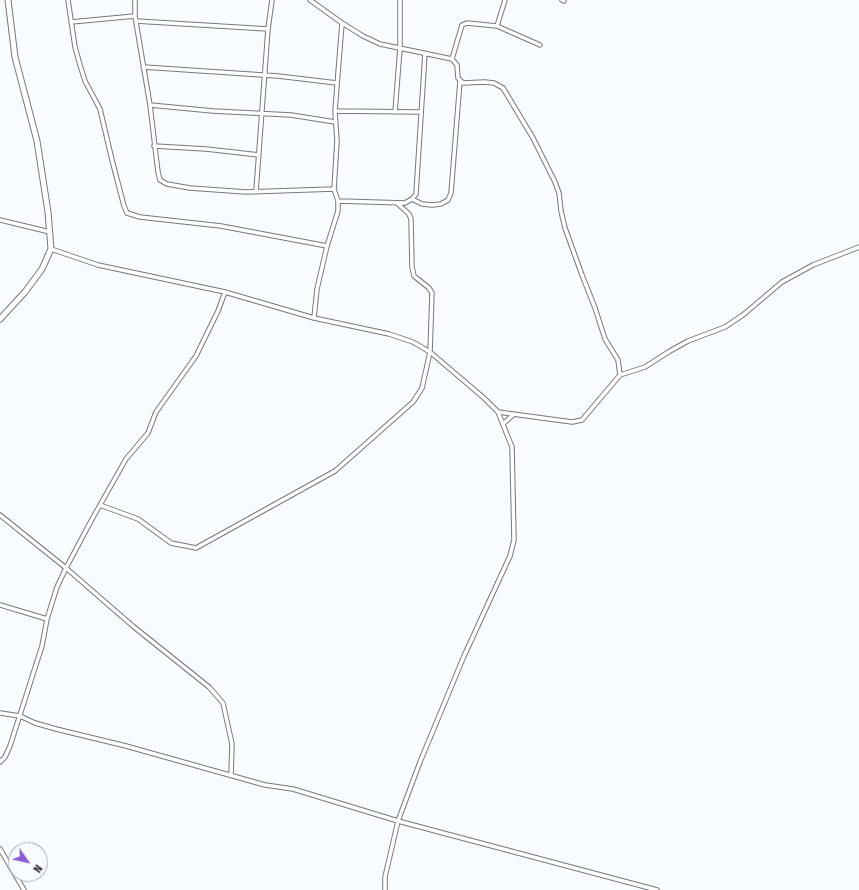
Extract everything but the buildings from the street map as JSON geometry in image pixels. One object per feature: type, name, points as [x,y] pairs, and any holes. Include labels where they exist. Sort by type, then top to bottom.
[{"type":"street","points":[[0,319],[25,292],[42,269],[51,249],[37,141],[15,57],[8,0]]},
{"type":"street","points":[[68,0],[75,47],[80,65],[85,81],[100,109],[124,206],[128,213],[140,217],[221,226],[327,246]]},
{"type":"street","points":[[134,0],[135,16],[150,105],[154,146],[160,180],[167,184],[204,189],[246,192],[334,189]]},
{"type":"street","points":[[256,191],[266,76],[268,29],[272,0]]},
{"type":"street","points":[[310,0],[342,23],[363,36],[380,44],[452,58],[457,65],[458,78],[460,81],[451,193],[448,200],[441,204],[422,204],[412,200]]},
{"type":"street","points":[[395,112],[400,48],[400,0]]},
{"type":"street","points":[[497,26],[505,0]]},
{"type":"street","points":[[71,22],[135,16]]},
{"type":"street","points":[[136,21],[268,29]]},
{"type":"street","points":[[314,318],[317,289],[327,246],[338,211],[338,201],[334,189],[337,141],[335,111],[342,23]]},
{"type":"street","points":[[452,58],[462,25],[467,23],[497,26],[540,45]]},
{"type":"street","points":[[338,201],[405,203],[412,200],[416,194],[425,53]]},
{"type":"street","points":[[143,67],[337,83]]},
{"type":"street","points":[[460,81],[463,83],[484,82],[503,88],[533,138],[555,182],[559,193],[565,228],[606,338],[618,360],[620,375]]},
{"type":"street","points":[[150,105],[213,111],[291,115],[335,122]]},
{"type":"street","points":[[335,111],[421,112]]},
{"type":"street","points":[[154,146],[206,149],[259,155]]},
{"type":"street","points":[[100,505],[138,519],[171,543],[196,548],[335,471],[413,402],[422,388],[430,352],[432,293],[429,288],[414,276],[412,267],[411,218],[397,203]]},
{"type":"street","points":[[0,220],[50,232]]},
{"type":"street","points":[[498,412],[567,422],[578,422],[582,420],[620,375],[645,367],[688,341],[725,326],[743,315],[782,282],[813,265],[859,248]]},
{"type":"street","points":[[51,249],[98,266],[225,292],[314,318],[389,334],[413,342],[430,352],[484,398],[498,412],[512,447],[514,465],[514,540],[510,556],[461,663],[420,762],[398,821],[385,877],[385,890]]},
{"type":"street","points":[[0,762],[5,757],[10,746],[42,646],[47,619],[57,587],[66,568],[126,459],[148,433],[156,412],[196,356],[218,312],[225,292]]},
{"type":"street","points":[[503,424],[514,414]]},
{"type":"street","points":[[0,515],[66,568],[134,627],[209,687],[223,703],[232,744],[231,775]]},
{"type":"street","points":[[0,605],[47,619]]},
{"type":"street","points":[[0,713],[20,716],[35,723],[56,729],[126,746],[265,785],[293,789],[398,821],[657,890]]},
{"type":"street","points":[[0,850],[24,890]]}]
